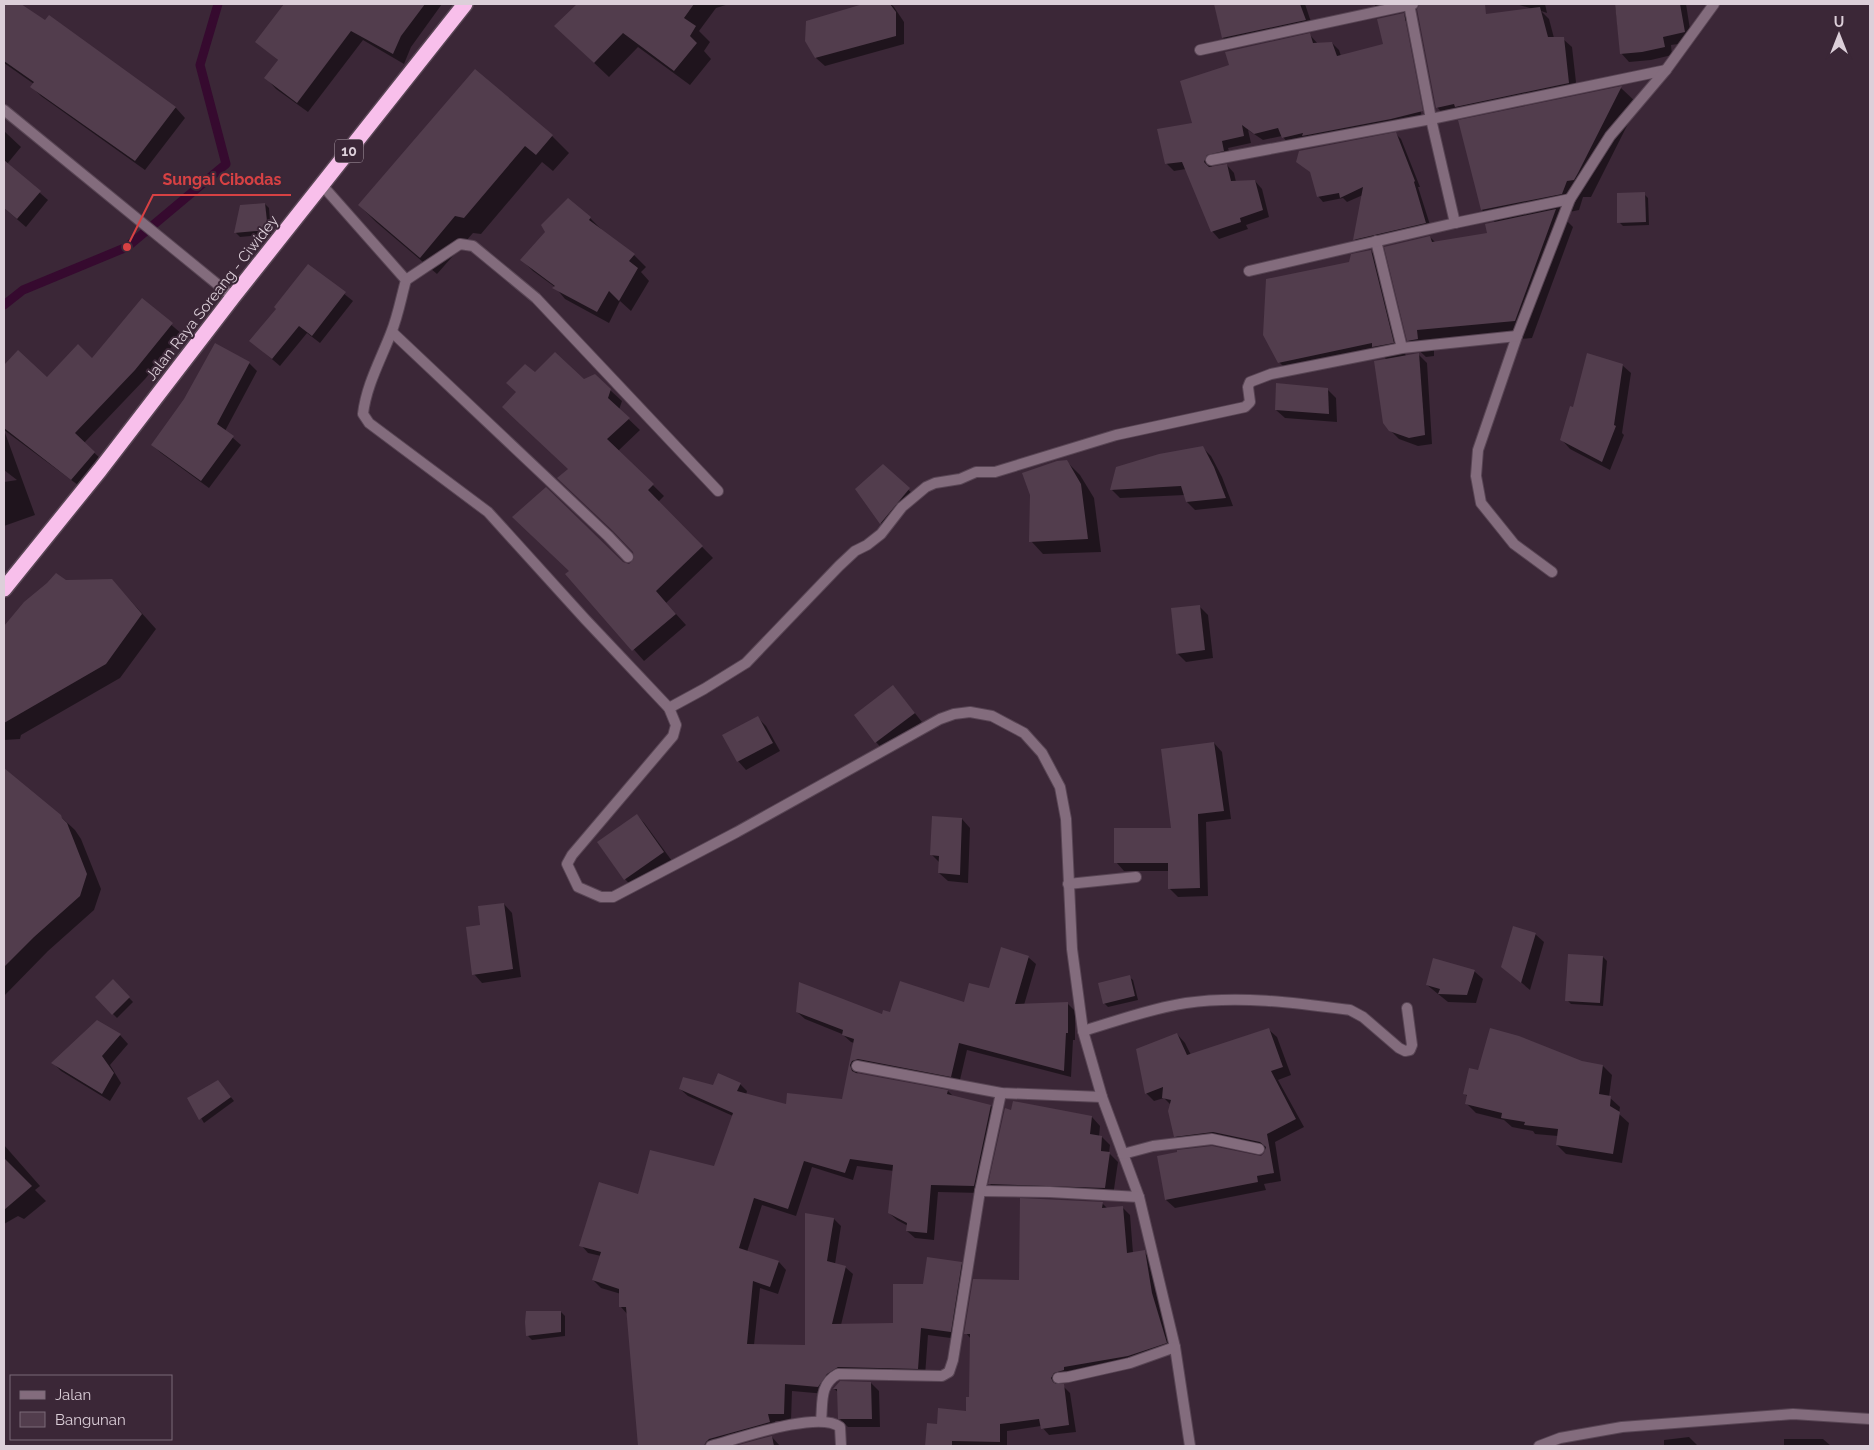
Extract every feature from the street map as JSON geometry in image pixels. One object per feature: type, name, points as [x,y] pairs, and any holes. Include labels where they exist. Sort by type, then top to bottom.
[{"type":"highway","name":"Jalan Raya Soreang - Ciwidey","points":[[4,589],[106,463],[233,297],[465,4]]},
{"type":"street","points":[[1200,50],[1410,4],[1431,119],[1455,223]]},
{"type":"street","points":[[1552,572],[1514,544],[1481,503],[1476,476],[1478,450],[1517,336],[1570,199],[1610,136],[1666,70],[1714,4]]},
{"type":"street","points":[[1211,160],[1431,119],[1666,70]]},
{"type":"street","points":[[4,110],[233,297]]},
{"type":"street","points":[[322,184],[406,280]]},
{"type":"street","points":[[1249,271],[1455,223],[1570,199]]},
{"type":"street","points":[[1376,241],[1402,348]]},
{"type":"street","points":[[718,491],[536,298],[473,246],[460,244],[406,280],[392,332],[377,365],[364,405],[363,414],[369,423],[488,512],[584,619],[669,708],[676,725],[673,736],[621,796],[567,864],[578,887],[601,897],[613,897],[738,832],[940,719],[954,714],[970,712],[992,716],[1024,733],[1042,753],[1060,787],[1066,819],[1072,949],[1083,1031],[1102,1097],[1139,1197],[1175,1346],[1190,1446]]},
{"type":"street","points":[[392,332],[628,557]]},
{"type":"street","points":[[669,708],[704,690],[746,663],[839,566],[855,551],[867,545],[881,534],[902,507],[926,487],[934,483],[960,479],[976,472],[995,472],[1116,435],[1245,408],[1250,402],[1248,388],[1250,382],[1260,378],[1402,348],[1517,336]]},
{"type":"street","points":[[1068,884],[1136,878]]},
{"type":"street","points":[[1083,1031],[1186,1003],[1237,999],[1350,1010],[1363,1017],[1405,1051],[1410,1050],[1412,1045],[1407,1008]]},
{"type":"street","points":[[857,1066],[1002,1093],[1102,1097]]},
{"type":"street","points":[[821,1421],[824,1389],[829,1379],[838,1374],[942,1376],[949,1372],[953,1360],[980,1191],[1002,1093]]},
{"type":"street","points":[[1123,1154],[1153,1146],[1212,1139],[1259,1149]]},
{"type":"street","points":[[980,1191],[1050,1192],[1139,1197]]},
{"type":"street","points":[[1058,1378],[1130,1363],[1175,1346]]},
{"type":"street","points":[[1539,1446],[1622,1427],[1793,1414],[1870,1419]]},
{"type":"street","points":[[711,1446],[783,1426],[821,1421],[834,1423],[840,1427],[841,1446]]},
{"type":"building","points":[[4,4],[21,4],[45,20],[49,15],[176,107],[135,161],[30,87],[34,82],[4,61]]},
{"type":"building","points":[[284,4],[425,4],[401,36],[393,54],[351,31],[297,103],[264,78],[278,60],[255,42]]},
{"type":"building","points":[[577,4],[694,4],[684,18],[696,26],[690,36],[697,43],[674,71],[623,33],[594,63],[554,26]]},
{"type":"building","points":[[863,4],[890,4],[896,12],[896,36],[815,58],[805,41],[806,21]]},
{"type":"building","points":[[1214,4],[1300,4],[1306,20],[1222,38]]},
{"type":"building","points":[[1420,4],[1485,4],[1486,14],[1540,7],[1548,37],[1564,37],[1569,83],[1455,107],[1454,104],[1436,108],[1417,9]]},
{"type":"building","points":[[1615,4],[1680,4],[1685,32],[1663,37],[1665,47],[1620,54]]},
{"type":"building","points":[[1404,13],[1423,111],[1391,119],[1282,138],[1278,128],[1254,134],[1242,125],[1244,136],[1222,141],[1224,151],[1207,155],[1204,162],[1209,167],[1227,164],[1231,181],[1255,180],[1263,210],[1240,218],[1241,222],[1211,232],[1182,162],[1165,164],[1157,129],[1192,123],[1180,81],[1229,65],[1225,52],[1310,33],[1313,43],[1332,42],[1337,56],[1383,44],[1377,19]]},
{"type":"building","points":[[475,69],[553,135],[536,155],[525,146],[464,218],[455,216],[420,258],[358,205]]},
{"type":"building","points":[[1622,86],[1578,173],[1574,180],[1567,181],[1562,194],[1481,210],[1458,120]]},
{"type":"building","points":[[1396,132],[1415,181],[1426,223],[1353,240],[1363,187],[1340,198],[1339,193],[1317,197],[1310,172],[1296,162],[1299,151]]},
{"type":"building","points":[[4,160],[41,191],[17,219],[4,208]]},
{"type":"building","points":[[1645,192],[1646,222],[1617,223],[1617,193]]},
{"type":"building","points":[[568,198],[591,217],[589,220],[635,254],[629,261],[638,268],[619,301],[609,291],[597,312],[552,288],[555,286],[520,260],[545,232],[541,225]]},
{"type":"building","points":[[265,203],[268,230],[234,233],[240,205]]},
{"type":"building","points":[[1556,209],[1515,321],[1417,330],[1418,339],[1407,341],[1384,247],[1430,236],[1432,242],[1487,233],[1485,224]]},
{"type":"building","points":[[1371,250],[1394,343],[1372,347],[1372,343],[1278,363],[1263,335],[1266,279],[1349,262],[1351,254]]},
{"type":"building","points":[[308,264],[346,292],[312,336],[299,326],[272,359],[249,341],[276,309],[274,307]]},
{"type":"building","points":[[142,298],[173,323],[135,370],[75,433],[95,452],[71,480],[4,428],[4,365],[18,350],[47,377],[78,344],[92,358]]},
{"type":"building","points":[[215,343],[250,362],[217,424],[234,436],[201,481],[151,445],[184,399]]},
{"type":"building","points":[[555,352],[584,379],[595,374],[611,389],[608,398],[630,418],[607,439],[654,484],[648,490],[703,546],[656,591],[676,614],[632,651],[565,574],[569,571],[512,517],[546,487],[623,562],[629,564],[634,559],[633,552],[557,478],[568,469],[502,407],[516,392],[506,383],[525,364],[535,372]]},
{"type":"building","points":[[1419,353],[1425,435],[1409,438],[1389,431],[1383,423],[1374,361]]},
{"type":"building","points":[[1587,353],[1623,364],[1614,425],[1616,426],[1602,462],[1560,440],[1570,406],[1573,407]]},
{"type":"building","points":[[1276,383],[1328,388],[1329,414],[1275,410]]},
{"type":"building","points":[[1203,446],[1214,467],[1226,498],[1186,502],[1181,486],[1110,490],[1116,467],[1159,454]]},
{"type":"building","points":[[1067,460],[1081,484],[1088,539],[1029,542],[1030,495],[1022,473],[1057,461]]},
{"type":"building","points":[[883,464],[910,488],[880,524],[855,489]]},
{"type":"building","points":[[56,573],[66,580],[112,579],[142,614],[106,664],[4,723],[4,626],[24,602]]},
{"type":"building","points":[[1200,605],[1205,650],[1176,654],[1171,608]]},
{"type":"building","points":[[893,685],[915,713],[875,743],[854,715]]},
{"type":"building","points":[[758,716],[773,743],[737,762],[722,735]]},
{"type":"building","points":[[1214,742],[1224,811],[1198,814],[1200,888],[1168,889],[1168,863],[1114,863],[1114,828],[1171,828],[1161,749]]},
{"type":"building","points":[[4,768],[61,815],[67,823],[87,874],[80,896],[4,967]]},
{"type":"building","points":[[637,814],[664,852],[624,880],[597,842]]},
{"type":"building","points":[[932,816],[962,818],[960,875],[938,873],[939,856],[930,855]]},
{"type":"building","points":[[504,903],[513,969],[472,975],[466,927],[480,925],[478,906]]},
{"type":"building","points":[[1513,926],[1536,933],[1521,983],[1501,967]]},
{"type":"building","points":[[1001,947],[1029,956],[1015,1004],[1068,1002],[1068,1033],[1066,1033],[1064,1071],[959,1043],[951,1077],[858,1059],[852,1061],[850,1065],[852,1071],[856,1073],[948,1090],[947,1094],[991,1105],[974,1186],[931,1185],[927,1233],[906,1231],[907,1223],[888,1213],[893,1165],[850,1159],[845,1173],[804,1161],[788,1209],[754,1198],[739,1248],[779,1261],[770,1287],[753,1281],[747,1344],[805,1345],[805,1213],[834,1218],[827,1261],[846,1266],[832,1324],[893,1323],[893,1284],[923,1284],[927,1257],[962,1262],[951,1332],[921,1328],[918,1369],[838,1367],[827,1374],[818,1387],[785,1384],[784,1414],[768,1414],[770,1422],[709,1439],[704,1446],[638,1446],[626,1307],[619,1307],[619,1289],[592,1280],[601,1252],[579,1246],[599,1182],[638,1194],[650,1150],[714,1166],[733,1113],[679,1089],[683,1077],[713,1085],[718,1073],[741,1083],[737,1091],[786,1104],[787,1093],[842,1099],[854,1039],[842,1035],[843,1030],[796,1012],[799,982],[882,1014],[883,1010],[890,1012],[900,981],[964,1002],[969,983],[989,988]]},
{"type":"building","points":[[1568,954],[1603,956],[1600,1003],[1565,1001]]},
{"type":"building","points":[[1433,958],[1475,970],[1467,995],[1438,994],[1440,989],[1426,985]]},
{"type":"building","points":[[1130,975],[1135,996],[1103,1004],[1098,983]]},
{"type":"building","points":[[113,979],[130,997],[112,1015],[95,997]]},
{"type":"building","points":[[97,1020],[121,1034],[102,1056],[114,1073],[102,1094],[51,1063]]},
{"type":"building","points":[[1269,1028],[1283,1067],[1271,1071],[1296,1119],[1267,1134],[1274,1173],[1257,1176],[1258,1182],[1165,1200],[1157,1156],[1177,1152],[1177,1150],[1212,1146],[1261,1156],[1266,1147],[1260,1142],[1213,1132],[1174,1137],[1168,1111],[1171,1100],[1162,1098],[1163,1087],[1145,1094],[1136,1049],[1177,1033],[1187,1055]]},
{"type":"building","points":[[1490,1028],[1519,1036],[1582,1061],[1603,1065],[1599,1094],[1611,1096],[1610,1106],[1620,1112],[1613,1154],[1556,1145],[1558,1129],[1524,1125],[1525,1122],[1501,1118],[1502,1113],[1465,1104],[1467,1095],[1463,1094],[1469,1068],[1478,1070]]},
{"type":"building","points":[[218,1080],[231,1097],[199,1120],[187,1098]]},
{"type":"building","points":[[1013,1101],[1092,1116],[1090,1134],[1102,1136],[1101,1151],[1110,1152],[1105,1188],[988,1184],[1005,1108],[1011,1110]]},
{"type":"building","points":[[4,1158],[32,1186],[4,1210]]},
{"type":"building","points":[[1020,1198],[1103,1202],[1102,1208],[1123,1206],[1127,1253],[1145,1250],[1152,1293],[1167,1343],[1128,1356],[1064,1367],[1064,1370],[1054,1373],[1051,1378],[1053,1382],[1064,1384],[1069,1425],[1041,1429],[1039,1419],[1000,1424],[1000,1442],[952,1441],[952,1446],[925,1446],[927,1423],[937,1424],[938,1408],[966,1411],[966,1397],[969,1397],[970,1334],[964,1334],[973,1279],[1019,1280]]},
{"type":"building","points":[[526,1311],[561,1311],[561,1332],[526,1336]]},
{"type":"building","points":[[840,1381],[871,1382],[872,1419],[838,1419],[837,1389],[833,1389]]},
{"type":"building","points":[[772,1436],[774,1446],[735,1446],[760,1439]]},
{"type":"waterway","points":[[4,305],[23,290],[127,247],[226,164],[200,65],[218,4]]},
{"type":"place","name":"Sungai Cibodas","points":[[127,247]]}]
